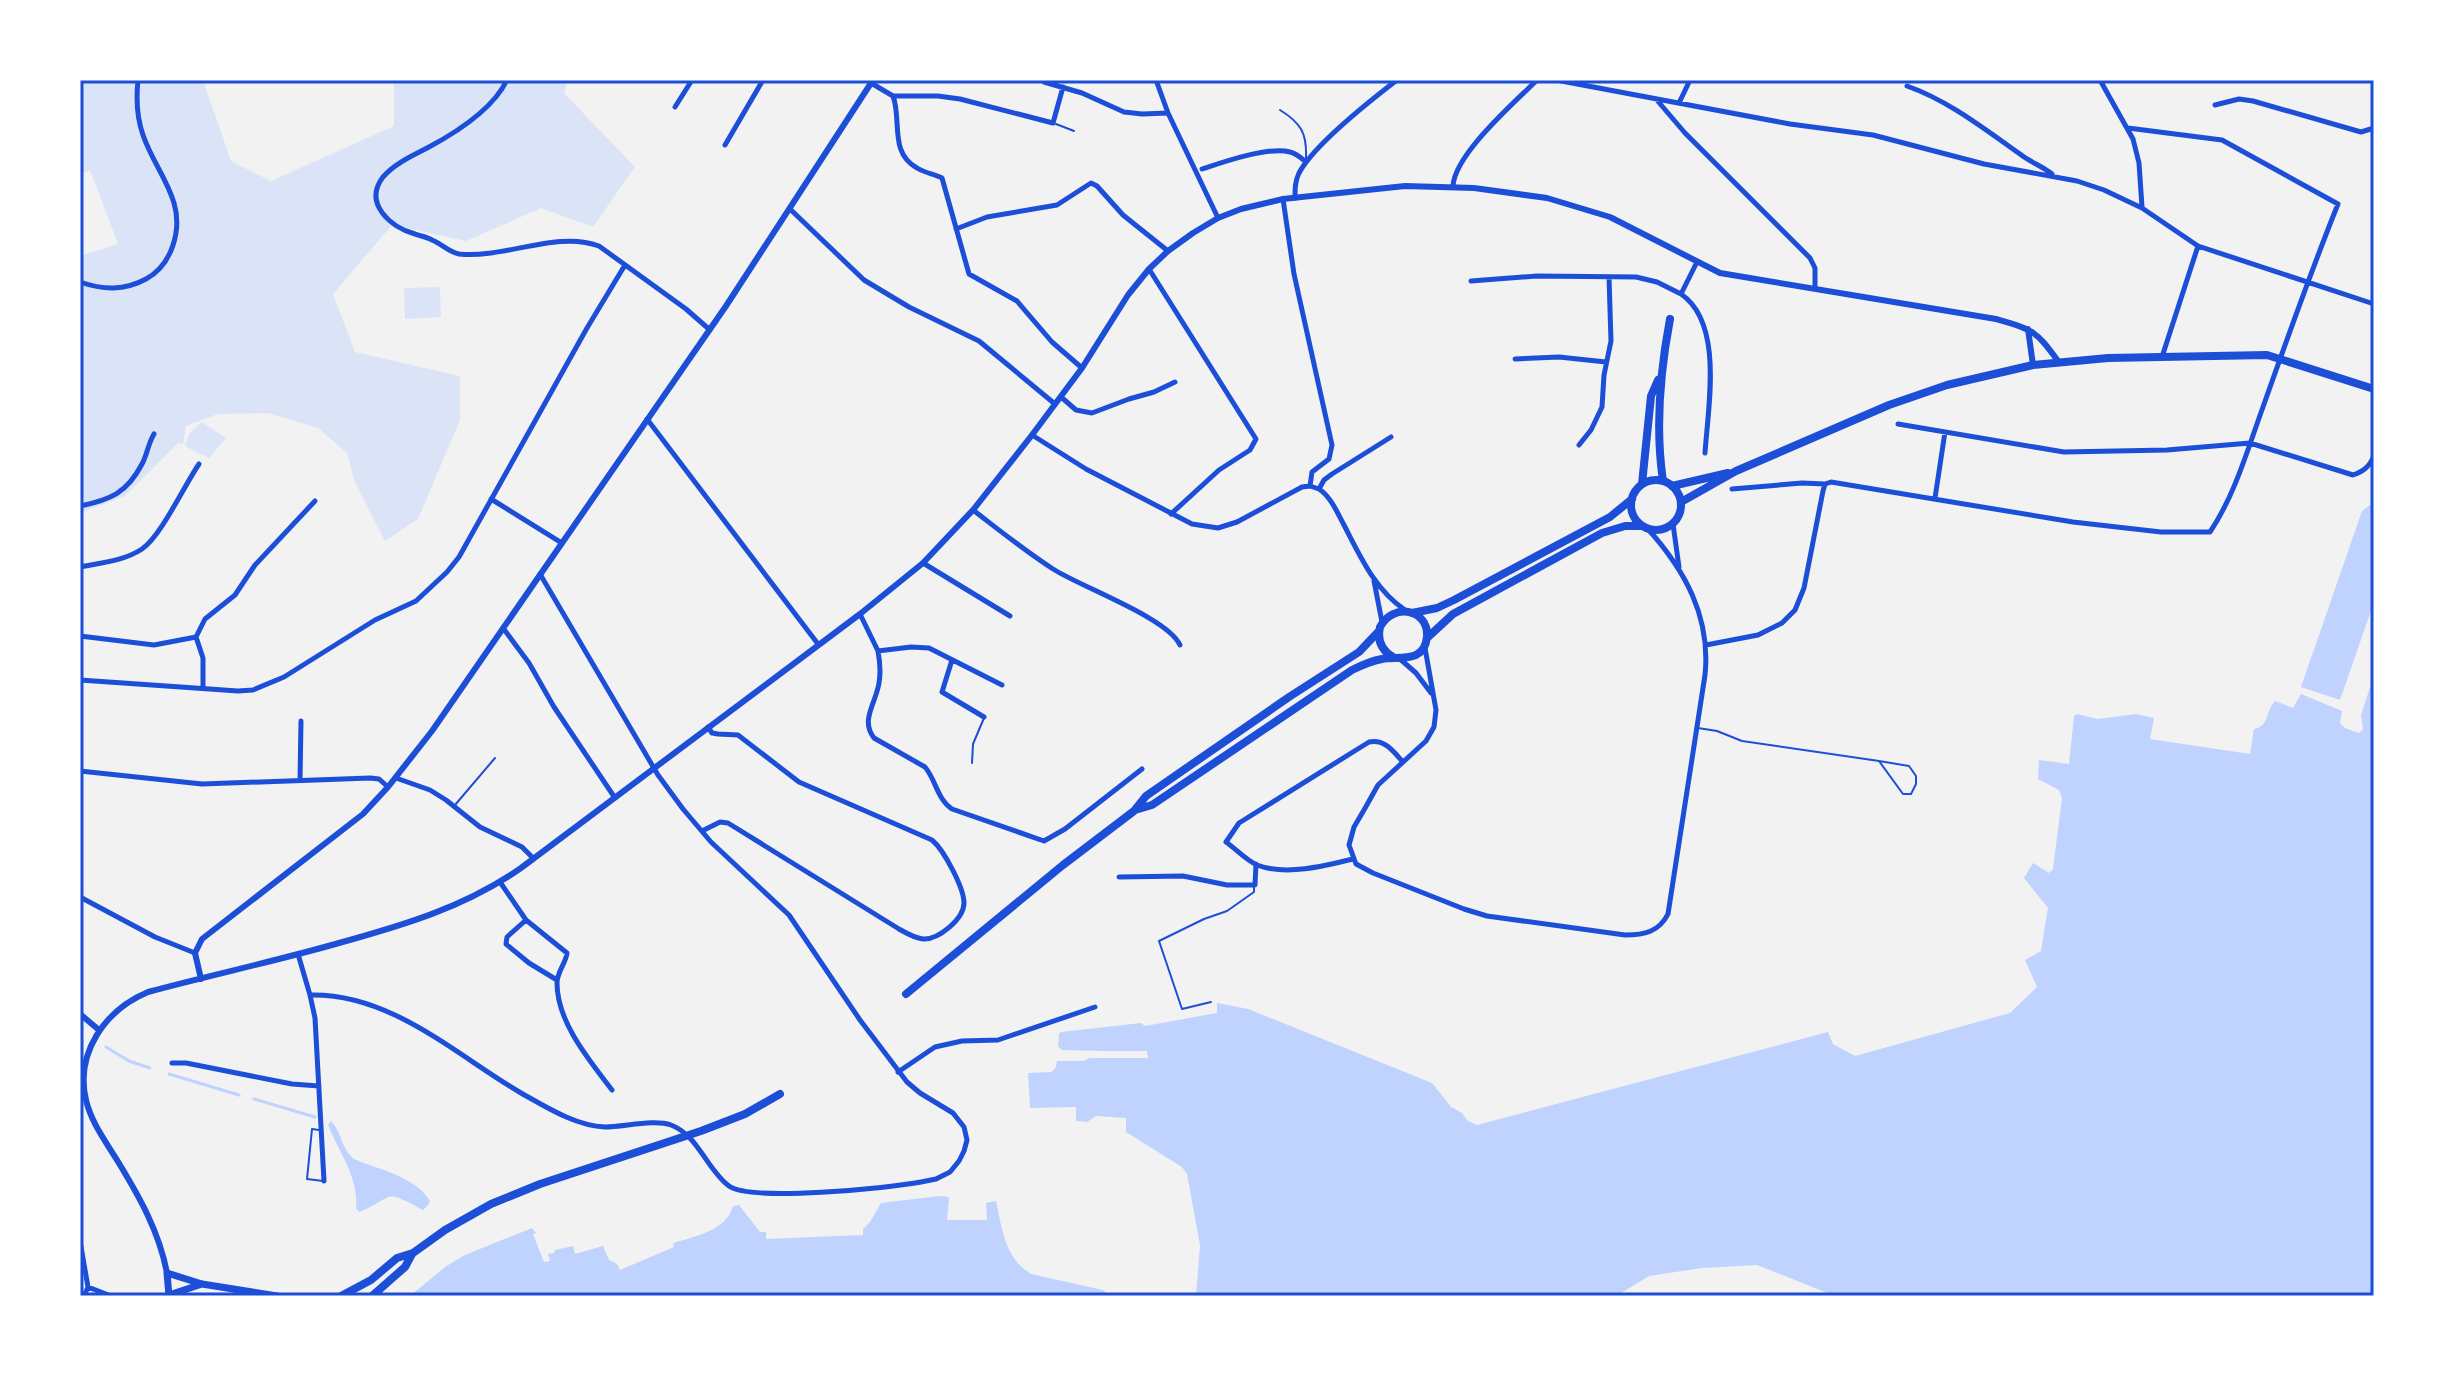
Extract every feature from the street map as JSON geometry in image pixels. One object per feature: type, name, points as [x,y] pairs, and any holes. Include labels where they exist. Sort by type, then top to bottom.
[{"type":"highway","points":[[1663,481],[1660,460],[1660,375],[1670,319]]},
{"type":"highway","points":[[1681,502],[1736,471],[1907,398],[1964,380],[2033,365],[2058,361],[2267,355],[2374,389]]},
{"type":"highway","points":[[906,994],[1051,874],[1134,811],[1146,796],[1359,652],[1392,614],[1437,608],[1454,600],[1610,517],[1632,499],[1642,484],[1651,396],[1660,375]]},
{"type":"highway","points":[[1672,486],[1736,471]]},
{"type":"highway","points":[[1134,811],[1152,805],[1342,676],[1366,663],[1413,657],[1453,614],[1592,538],[1625,526],[1663,529],[1673,524],[1680,514],[1678,493],[1663,481],[1652,480],[1642,484]]},
{"type":"highway","points":[[1632,499],[1633,514],[1645,527]]},
{"type":"highway","points":[[1410,612],[1424,623],[1426,641]]},
{"type":"highway","points":[[1381,627],[1382,647],[1396,658]]},
{"type":"highway","points":[[341,1296],[371,1280],[397,1258],[413,1253],[461,1220],[516,1193],[701,1131],[745,1114],[780,1094]]},
{"type":"highway","points":[[372,1296],[405,1267],[413,1253]]},
{"type":"main road","points":[[202,1284],[169,1296],[167,1273],[202,1284],[277,1296]]},
{"type":"street","points":[[80,282],[110,289],[134,284],[160,270],[173,247],[176,209],[143,138],[139,122],[138,80]]},
{"type":"street","points":[[507,80],[485,108],[438,143],[405,160],[385,175],[375,195],[379,210],[402,230],[432,240],[458,254],[583,242],[599,246],[710,330]]},
{"type":"street","points":[[675,107],[692,80]]},
{"type":"street","points":[[725,145],[763,80]]},
{"type":"street","points":[[1156,80],[1168,113],[1218,218]]},
{"type":"street","points":[[1295,198],[1296,180],[1306,162],[1349,120],[1397,80]]},
{"type":"street","points":[[1453,186],[1455,172],[1467,152],[1537,80]]},
{"type":"street","points":[[1556,80],[1790,124],[1873,135],[1984,164],[2054,176],[2104,190],[2142,208],[2198,246],[2374,304]]},
{"type":"street","points":[[1679,103],[1690,80]]},
{"type":"street","points":[[2100,80],[2128,128],[2139,163],[2142,208]]},
{"type":"street","points":[[201,979],[195,953],[202,939],[363,814],[396,778],[445,713],[710,330],[872,82],[893,96],[960,99],[1053,123],[1063,87]]},
{"type":"street","points":[[1044,82],[1124,112],[1168,113]]},
{"type":"street","points":[[1907,86],[1925,92],[1971,117],[2054,176]]},
{"type":"street","points":[[893,96],[900,147],[912,165],[942,178],[969,274],[1017,301],[1052,342],[1082,368]]},
{"type":"street","points":[[1655,98],[1685,133],[1810,258],[1815,268],[1815,288]]},
{"type":"street","points":[[2215,105],[2239,99],[2361,132],[2374,128]]},
{"type":"street","points":[[1732,489],[1838,483],[2120,528],[2210,532],[2220,517],[2250,443],[2338,204],[2222,140],[2128,128]]},
{"type":"street","points":[[1202,169],[1237,157],[1279,151],[1292,152],[1306,162]]},
{"type":"street","points":[[956,229],[987,217],[1057,205],[1091,183],[1123,215],[1168,251]]},
{"type":"street","points":[[167,1273],[155,1229],[145,1208],[83,1102],[86,1062],[99,1030],[111,1015],[138,996],[421,919],[463,902],[500,882],[860,614],[923,563],[973,510],[1032,435],[1149,269],[1168,251],[1218,218],[1283,199],[1405,186],[1453,186],[1547,198],[1610,217],[1697,262],[1730,275],[1996,319],[2028,329],[2039,335],[2058,361]]},
{"type":"street","points":[[1283,199],[1294,274],[1332,445],[1329,459],[1312,472],[1310,486]]},
{"type":"street","points":[[790,209],[864,280],[909,307],[979,341],[1055,404]]},
{"type":"street","points":[[2162,357],[2198,246]]},
{"type":"street","points":[[1681,294],[1697,262]]},
{"type":"street","points":[[80,680],[245,691],[284,677],[375,620],[416,601],[459,557],[625,265]]},
{"type":"street","points":[[1149,269],[1256,439],[1250,450],[1219,470],[1171,514]]},
{"type":"street","points":[[1471,281],[1537,276],[1648,279],[1681,294],[1694,306],[1707,332],[1709,393],[1705,453]]},
{"type":"street","points":[[1579,445],[1591,430],[1602,407],[1611,341],[1609,277]]},
{"type":"street","points":[[2028,329],[2033,365]]},
{"type":"street","points":[[1515,359],[1559,357],[1606,362]]},
{"type":"street","points":[[1061,397],[1076,410],[1092,413],[1175,382]]},
{"type":"street","points":[[646,419],[818,644]]},
{"type":"street","points":[[1898,424],[2064,452],[2250,443],[2353,475],[2369,466],[2374,456]]},
{"type":"street","points":[[1935,498],[1945,432]]},
{"type":"street","points":[[80,506],[112,498],[125,488],[140,468],[154,434]]},
{"type":"street","points":[[1032,435],[1086,469],[1202,527],[1218,528],[1237,522],[1294,491],[1310,486],[1319,489],[1331,501],[1374,580],[1392,600],[1410,612]]},
{"type":"street","points":[[1319,489],[1332,474],[1391,437]]},
{"type":"street","points":[[80,567],[113,560],[146,546],[199,464]]},
{"type":"street","points":[[1706,645],[1758,635],[1782,623],[1795,610],[1804,588],[1825,484]]},
{"type":"street","points":[[491,499],[562,543]]},
{"type":"street","points":[[203,688],[203,658],[196,637],[205,619],[235,595],[255,565],[315,501]]},
{"type":"street","points":[[973,510],[1052,568],[1172,633],[1180,645]]},
{"type":"street","points":[[1673,524],[1679,568]]},
{"type":"street","points":[[1426,641],[1431,694],[1436,710],[1432,731],[1426,741],[1378,785],[1350,838],[1353,859],[1362,869],[1487,916],[1625,935],[1653,931],[1668,914],[1705,675],[1706,645],[1697,608],[1679,568],[1645,527]]},
{"type":"street","points":[[923,563],[1010,616]]},
{"type":"street","points":[[310,995],[351,999],[387,1011],[519,1091],[584,1124],[603,1127],[670,1125],[694,1143],[727,1185],[737,1191],[752,1193],[908,1185],[936,1179],[950,1172],[964,1151],[967,1140],[964,1127],[953,1113],[920,1093],[898,1072],[789,915],[683,809],[540,574]]},
{"type":"street","points":[[1374,580],[1381,627]]},
{"type":"street","points":[[860,614],[878,651],[881,673],[867,719],[869,732],[874,738],[925,767],[942,800],[952,809],[1044,841],[1065,829],[1142,769]]},
{"type":"street","points":[[503,628],[529,663],[554,707],[615,798]]},
{"type":"street","points":[[80,636],[154,645],[196,637]]},
{"type":"street","points":[[878,651],[923,648],[1002,685]]},
{"type":"street","points":[[1396,658],[1416,673],[1431,694]]},
{"type":"street","points":[[952,660],[942,692],[984,717]]},
{"type":"street","points":[[300,781],[301,721]]},
{"type":"street","points":[[702,831],[720,822],[728,823],[919,939],[940,933],[962,910],[964,900],[960,890],[943,852],[932,840],[799,782],[738,735],[712,733],[708,727]]},
{"type":"street","points":[[1353,859],[1291,869],[1256,864],[1226,842],[1239,823],[1369,742],[1385,744],[1403,762]]},
{"type":"street","points":[[80,771],[202,784],[370,778],[379,779],[388,787]]},
{"type":"street","points":[[396,778],[421,785],[454,805],[480,827],[522,847],[533,858]]},
{"type":"street","points":[[1119,877],[1183,876],[1227,885],[1255,885],[1256,864]]},
{"type":"street","points":[[500,882],[526,920],[567,953],[557,980],[560,1002],[576,1043],[612,1090]]},
{"type":"street","points":[[80,897],[155,937],[195,953]]},
{"type":"street","points":[[526,920],[507,937],[506,944],[557,980]]},
{"type":"street","points":[[298,954],[315,1018],[324,1181]]},
{"type":"street","points":[[898,1072],[935,1047],[953,1042],[998,1040],[1095,1007]]},
{"type":"street","points":[[80,1014],[99,1030]]},
{"type":"street","points":[[172,1063],[319,1086]]},
{"type":"street","points":[[80,1241],[88,1287],[84,1296]]},
{"type":"street","points":[[88,1287],[111,1296]]},
{"type":"lane","points":[[1280,110],[1295,119],[1304,131],[1306,162]]},
{"type":"lane","points":[[1053,123],[1074,131]]},
{"type":"lane","points":[[972,763],[973,744],[984,717]]},
{"type":"lane","points":[[1695,727],[1717,731],[1742,741],[1879,761],[1909,766],[1916,776],[1914,791],[1903,794],[1879,761]]},
{"type":"lane","points":[[454,805],[495,758]]},
{"type":"lane","points":[[1211,1002],[1182,1009],[1159,941],[1227,911],[1254,892],[1255,885]]},
{"type":"lane","points":[[322,1131],[312,1129],[307,1179],[324,1181]]},
{"type":"shaded area","points":[[80,80],[203,80],[231,161],[271,181],[394,126],[394,80],[568,80],[564,93],[635,167],[593,227],[541,208],[466,241],[392,225],[333,294],[355,352],[460,376],[460,420],[418,519],[385,541],[354,480],[347,453],[318,428],[268,413],[218,414],[186,426],[183,444],[178,443],[125,496],[80,513],[80,256],[118,244],[90,170],[80,174]]},
{"type":"shaded area","points":[[440,287],[441,317],[405,319],[404,288]]},
{"type":"shaded area","points":[[202,422],[226,438],[209,458],[185,446],[189,434]]},
{"type":"water","points":[[2374,502],[2374,602],[2340,700],[2301,687],[2362,511]]},
{"type":"water","points":[[2374,675],[2374,1296],[1835,1296],[1757,1265],[1702,1268],[1649,1276],[1616,1296],[1196,1296],[1200,1245],[1187,1174],[1182,1167],[1126,1132],[1126,1118],[1096,1116],[1087,1122],[1076,1121],[1076,1107],[1030,1108],[1028,1073],[1052,1072],[1057,1061],[1148,1058],[1147,1051],[1061,1051],[1058,1047],[1061,1032],[1141,1023],[1145,1026],[1217,1013],[1217,1003],[1248,1009],[1432,1083],[1451,1107],[1477,1125],[1828,1032],[1833,1044],[1855,1056],[2010,1013],[2037,987],[2025,960],[2041,951],[2048,908],[2024,878],[2033,863],[2049,873],[2053,869],[2062,798],[2059,790],[2038,779],[2039,760],[2069,764],[2074,716],[2098,719],[2136,714],[2154,718],[2150,739],[2250,754],[2254,729],[2265,722],[2275,701],[2293,708],[2301,694],[2342,711],[2340,723],[2359,733],[2363,729],[2361,715]]},
{"type":"water","points":[[331,1121],[354,1159],[415,1185],[430,1201],[428,1205],[423,1210],[400,1198],[389,1197],[359,1212],[351,1176],[328,1125]]},
{"type":"water","points":[[949,1197],[947,1220],[987,1220],[986,1203],[996,1201],[1006,1242],[1022,1268],[1031,1274],[1103,1290],[1110,1296],[410,1296],[465,1255],[532,1228],[544,1262],[550,1261],[548,1254],[555,1250],[573,1246],[575,1254],[603,1246],[609,1260],[617,1264],[620,1270],[674,1247],[673,1243],[717,1227],[733,1206],[739,1205],[760,1232],[766,1232],[766,1239],[863,1235],[863,1229],[881,1203]]},
{"type":"pier","points":[[1058,1046],[1062,1050],[1147,1052],[1147,1058],[1057,1061],[1057,1057],[1087,1055],[1060,1054]]},
{"type":"waterway","points":[[106,1047],[129,1061],[150,1068]]},
{"type":"waterway","points":[[169,1074],[239,1095]]},
{"type":"waterway","points":[[254,1099],[315,1117]]}]
